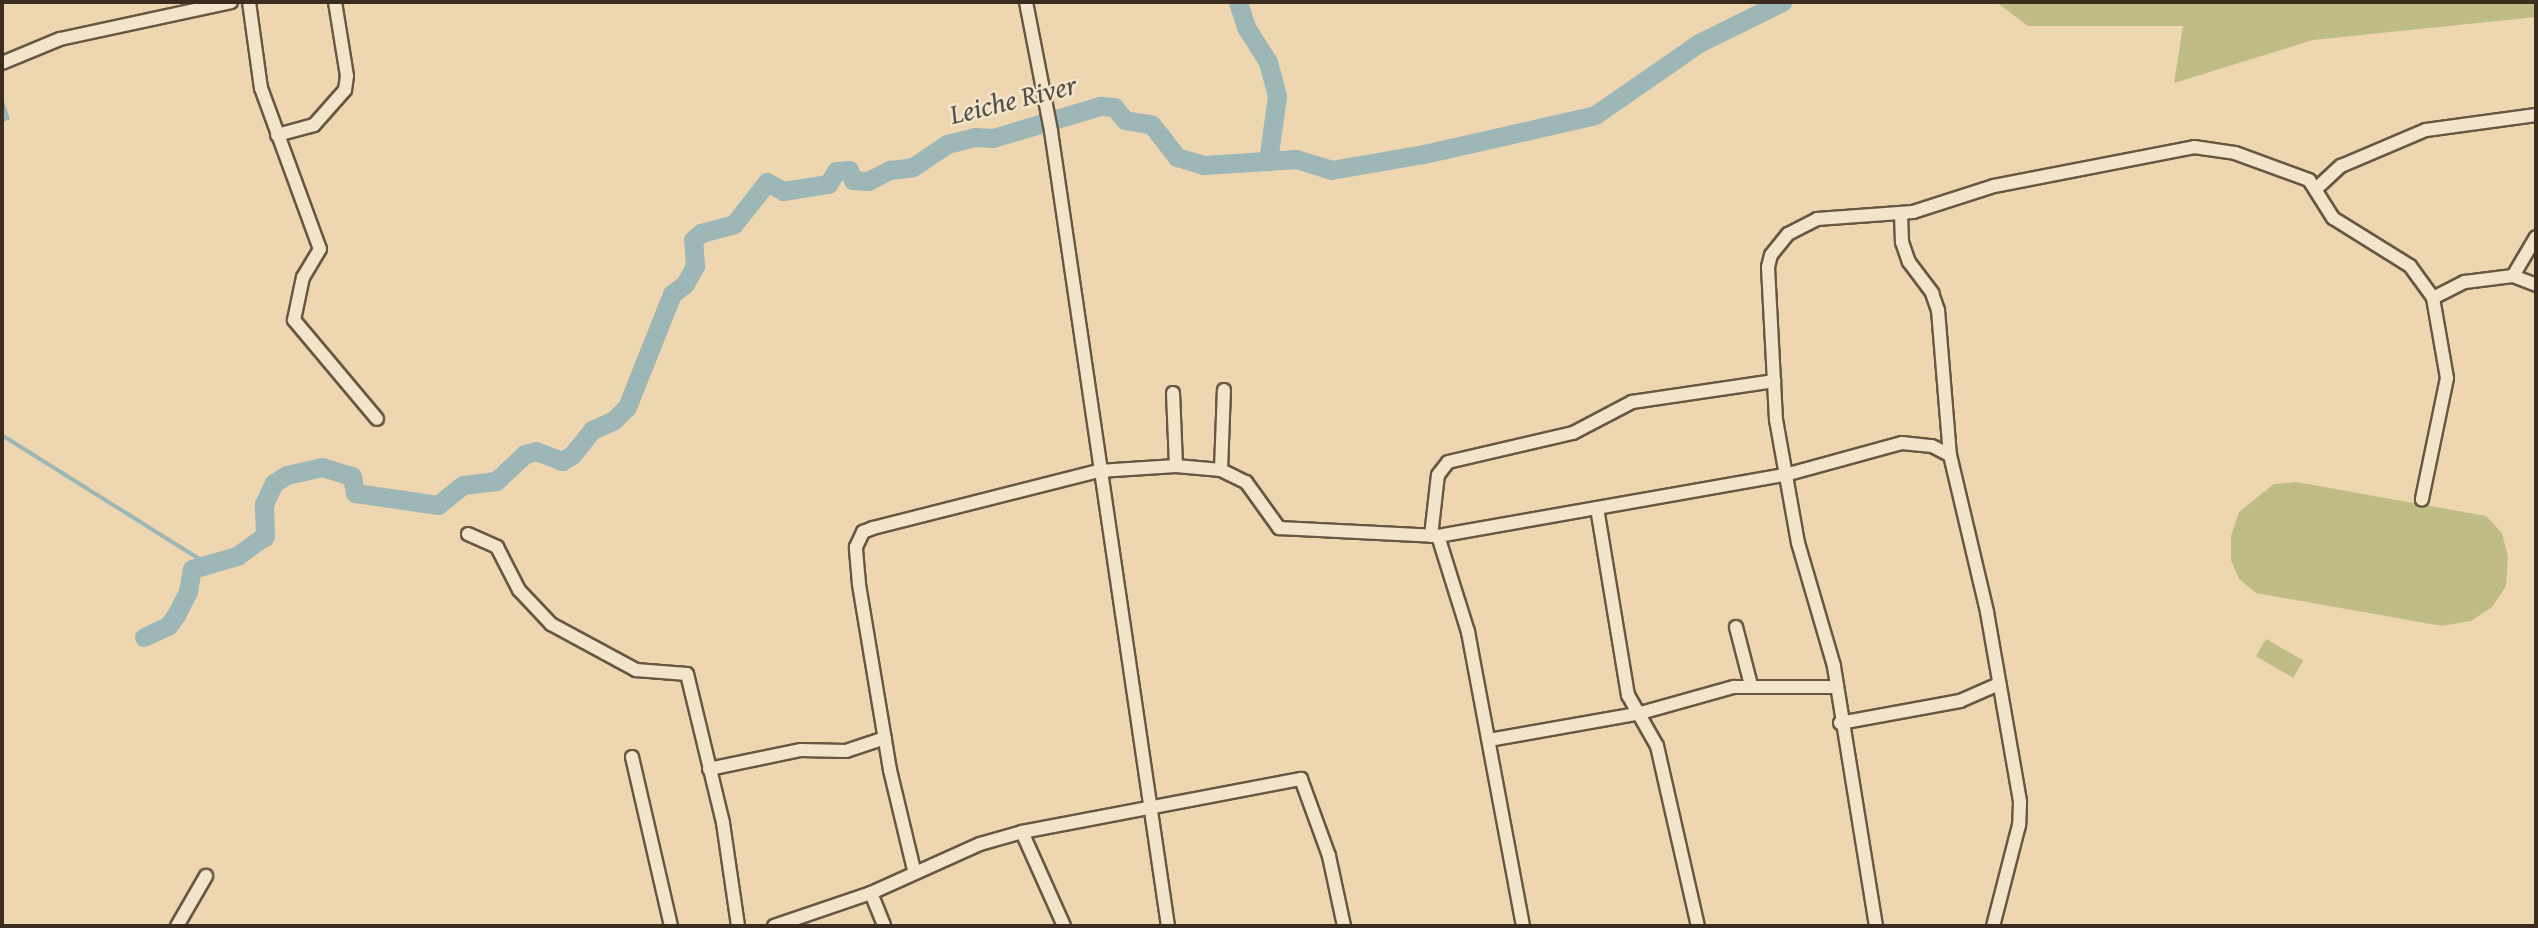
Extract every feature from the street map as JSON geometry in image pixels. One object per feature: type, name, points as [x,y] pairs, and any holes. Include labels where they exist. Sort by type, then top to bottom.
[{"type":"street","points":[[2,63],[60,39],[231,2]]},
{"type":"street","points":[[249,2],[261,88],[320,249],[303,277],[294,320],[377,419]]},
{"type":"street","points":[[277,135],[314,125],[345,90],[347,76],[335,2]]},
{"type":"street","points":[[1026,2],[1052,131],[1099,471],[1168,926]]},
{"type":"street","points":[[2317,188],[2341,166],[2415,133],[2455,122],[2536,115]]},
{"type":"street","points":[[1877,926],[1840,723],[1829,644],[1803,565],[1785,475],[1774,381],[1768,267],[1779,243],[1801,225],[1818,219],[1901,214],[1994,186],[2202,147],[2265,162],[2284,174],[2309,180],[2317,188],[2333,218],[2410,266],[2433,298],[2447,378],[2422,499]]},
{"type":"street","points":[[1901,214],[1900,235],[1909,262],[1938,310],[1950,455],[2000,684],[2020,802],[2019,825],[1993,926]]},
{"type":"street","points":[[2513,276],[2536,237]]},
{"type":"street","points":[[2433,298],[2465,282],[2513,276],[2536,285]]},
{"type":"street","points":[[1523,926],[1460,596],[1435,536],[1438,475],[1448,462],[1573,433],[1632,402],[1774,381]]},
{"type":"street","points":[[1221,470],[1224,390]]},
{"type":"street","points":[[1173,393],[1176,467]]},
{"type":"street","points":[[914,870],[885,738],[859,584],[856,547],[863,532],[1099,471],[1176,467],[1221,470],[1246,482],[1279,528],[1435,536],[1785,475],[1902,443],[1932,446],[1950,455]]},
{"type":"street","points":[[1597,508],[1622,666],[1637,714],[1650,727],[1657,746],[1677,817],[1698,926]]},
{"type":"street","points":[[468,534],[497,547],[519,590],[551,624],[636,670],[687,674],[723,823],[738,926]]},
{"type":"street","points":[[1736,626],[1751,685]]},
{"type":"street","points":[[1840,723],[1960,701],[2000,684]]},
{"type":"street","points":[[1489,740],[1637,714],[1751,685],[1837,687]]},
{"type":"street","points":[[709,769],[801,750],[846,751],[885,738]]},
{"type":"street","points":[[632,757],[671,926]]},
{"type":"street","points":[[774,926],[871,892],[914,870],[1022,832],[1301,779],[1329,856],[1344,926]]},
{"type":"street","points":[[1022,832],[1064,926]]},
{"type":"street","points":[[177,926],[206,876]]},
{"type":"street","points":[[871,892],[884,926]]},
{"type":"shaded area","points":[[1996,2],[2536,2],[2536,17],[2313,40],[2174,83],[2183,26],[2028,26]]},
{"type":"shaded area","points":[[2296,482],[2486,516],[2502,533],[2508,557],[2506,586],[2492,607],[2471,621],[2442,626],[2256,593],[2239,579],[2231,560],[2231,536],[2239,512],[2274,484]]},
{"type":"shaded area","points":[[261,506],[266,507],[272,545],[258,552],[252,548],[247,560],[238,563],[235,550],[258,533]]},
{"type":"shaded area","points":[[2266,639],[2303,660],[2293,678],[2256,656]]},
{"type":"waterway","points":[[1238,2],[1246,27],[1268,62],[1277,96],[1268,161]]},
{"type":"waterway","name":"Leiche River","points":[[144,637],[168,626],[176,615],[188,591],[192,569],[237,556],[265,536],[264,504],[274,483],[287,475],[322,467],[352,476],[355,493],[438,505],[463,485],[496,481],[525,454],[536,451],[562,461],[572,455],[592,430],[614,420],[627,407],[672,294],[685,284],[695,266],[693,240],[701,233],[734,224],[767,182],[783,191],[828,184],[836,171],[849,170],[853,180],[868,181],[890,170],[913,167],[947,144],[975,137],[993,138],[1100,106],[1114,107],[1125,120],[1152,125],[1177,157],[1204,165],[1296,159],[1331,170],[1424,154],[1595,115],[1699,43],[1782,2]]},
{"type":"waterway","points":[[2,100],[8,118],[2,121]]},
{"type":"waterway","points":[[2,435],[206,563]]}]
